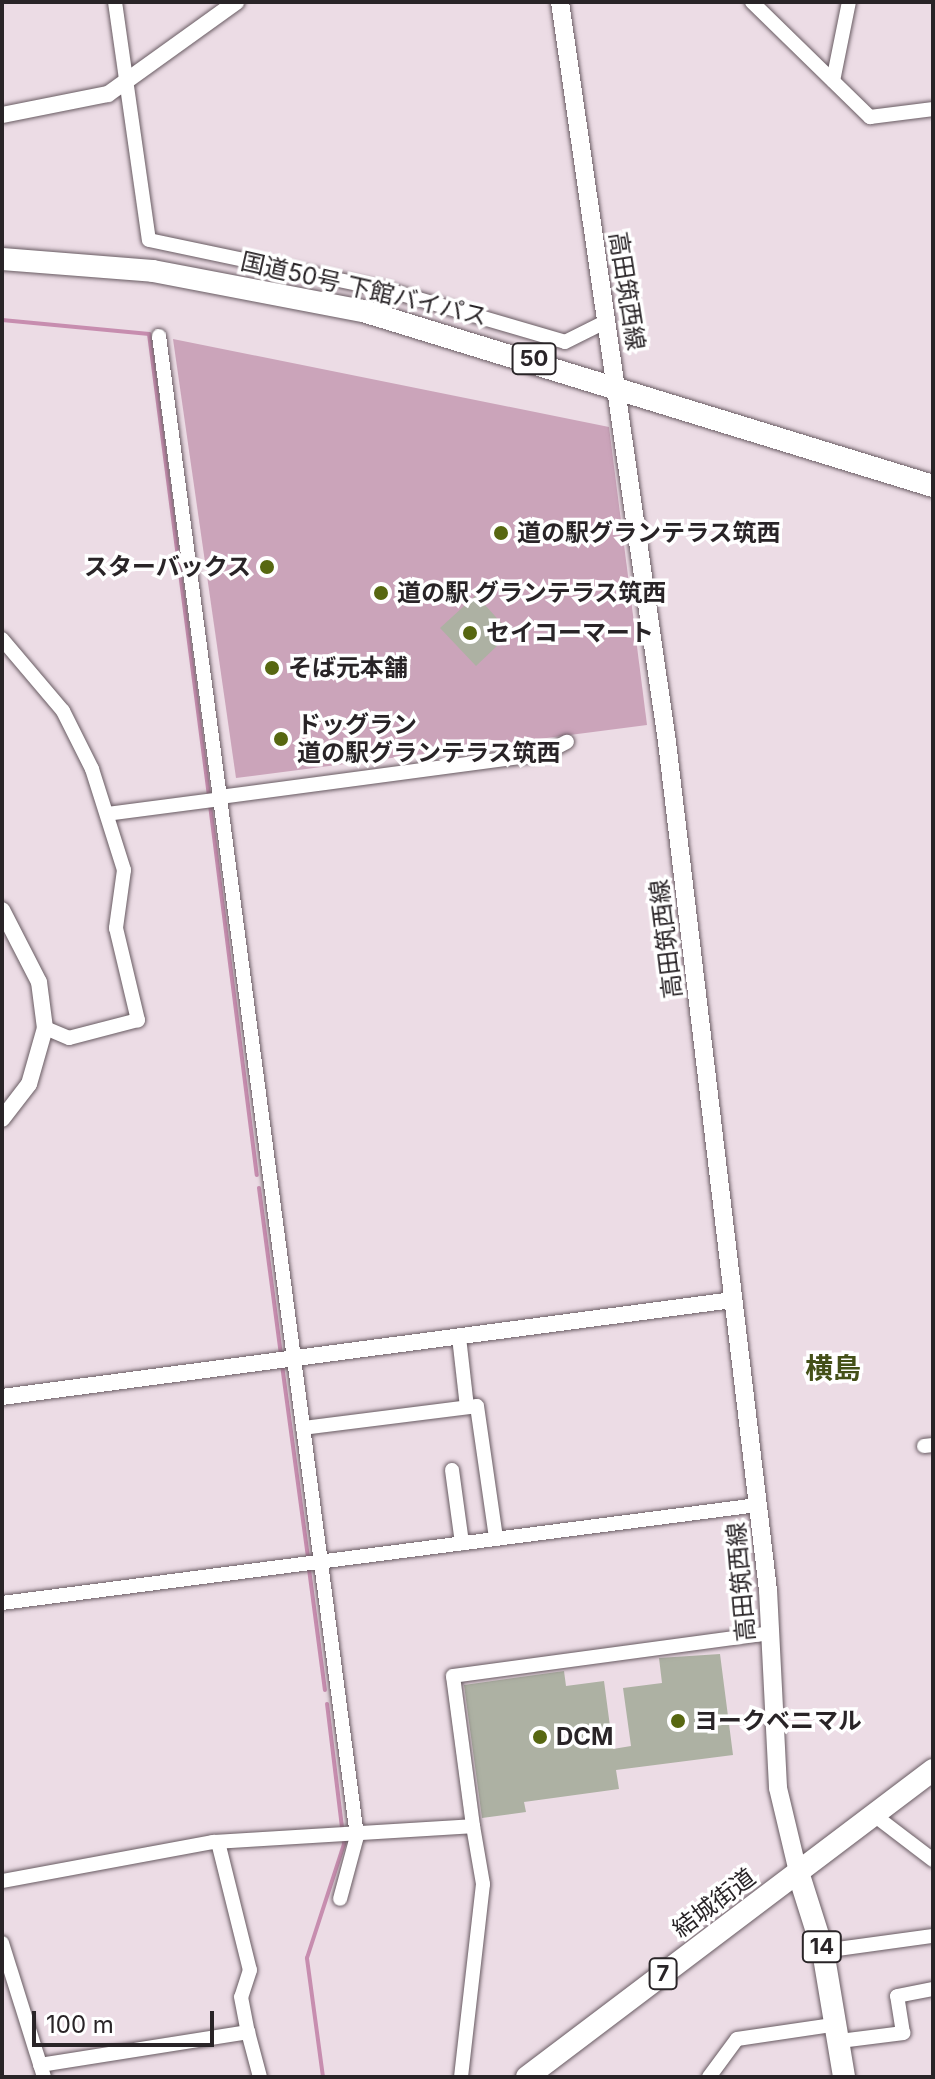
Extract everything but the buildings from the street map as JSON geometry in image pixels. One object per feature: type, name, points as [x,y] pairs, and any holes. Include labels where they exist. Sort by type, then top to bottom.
[{"type":"main road","name":"高田筑西線","points":[[560,2],[616,384],[733,1300],[770,1633],[778,1788],[798,1872]]},
{"type":"main road","name":"国道50号 下館バイパス","points":[[2,259],[153,271],[283,294],[616,384],[933,486]]},
{"type":"main road","name":"結城街道","points":[[527,2077],[933,1770]]},
{"type":"main road","name":"14","points":[[798,1872],[823,1951],[839,2032],[844,2077]]},
{"type":"street","points":[[115,2],[149,240],[377,288],[565,342],[607,321]]},
{"type":"street","points":[[2,115],[81,103],[126,82],[236,2]]},
{"type":"street","points":[[752,2],[870,117],[933,109]]},
{"type":"street","points":[[833,81],[849,2]]},
{"type":"street","points":[[159,336],[286,1360],[303,1428],[320,1562],[349,1837],[340,1899]]},
{"type":"street","points":[[2,639],[63,711],[107,814],[124,870],[116,928],[138,1020],[69,1038],[45,1028]]},
{"type":"street","points":[[107,814],[544,754],[567,742]]},
{"type":"street","points":[[2,910],[39,982],[45,1028],[29,1084],[2,1119]]},
{"type":"street","points":[[2,1397],[733,1300]]},
{"type":"street","points":[[459,1337],[467,1407]]},
{"type":"street","points":[[303,1428],[467,1407],[478,1410],[496,1538]]},
{"type":"street","points":[[452,1470],[462,1543]]},
{"type":"street","points":[[2,1603],[758,1505]]},
{"type":"street","points":[[461,2077],[483,1884],[453,1676],[770,1633]]},
{"type":"street","points":[[874,1815],[933,1860]]},
{"type":"street","points":[[2,1881],[218,1842],[349,1837],[473,1826]]},
{"type":"street","points":[[218,1842],[250,1970],[241,1997],[260,2077]]},
{"type":"street","points":[[823,1951],[933,1936]]},
{"type":"street","points":[[2,1943],[8,1990],[42,2071],[248,2032]]},
{"type":"street","points":[[709,2077],[737,2039],[839,2032],[903,2033],[897,1996],[933,1989]]},
{"type":"shaded area","points":[[173,339],[609,427],[647,725],[236,778]]},
{"type":"waterway","points":[[2,320],[149,334],[209,796]]},
{"type":"waterway","points":[[210,805],[257,1175]]},
{"type":"waterway","points":[[259,1188],[281,1356]]},
{"type":"waterway","points":[[282,1365],[308,1558]]},
{"type":"waterway","points":[[309,1569],[325,1690]]},
{"type":"waterway","points":[[323,2077],[307,1958],[344,1844],[327,1704]]},
{"type":"place","name":"道の駅グランテラス筑西","points":[[501,533]]},
{"type":"place","name":"スターバックス","points":[[267,567]]},
{"type":"place","name":"道の駅 グランテラス筑西","points":[[381,593]]},
{"type":"place","name":"セイコーマート","points":[[470,633]]},
{"type":"place","name":"そば元本舗","points":[[272,668]]},
{"type":"place","name":"ドッグラン 道の駅グランテラス筑西","points":[[281,739]]},
{"type":"place","name":"ヨークベニマル","points":[[678,1721]]},
{"type":"place","name":"DCM","points":[[540,1737]]},
{"type":"district","name":"横島","points":[[833,1368]]}]
